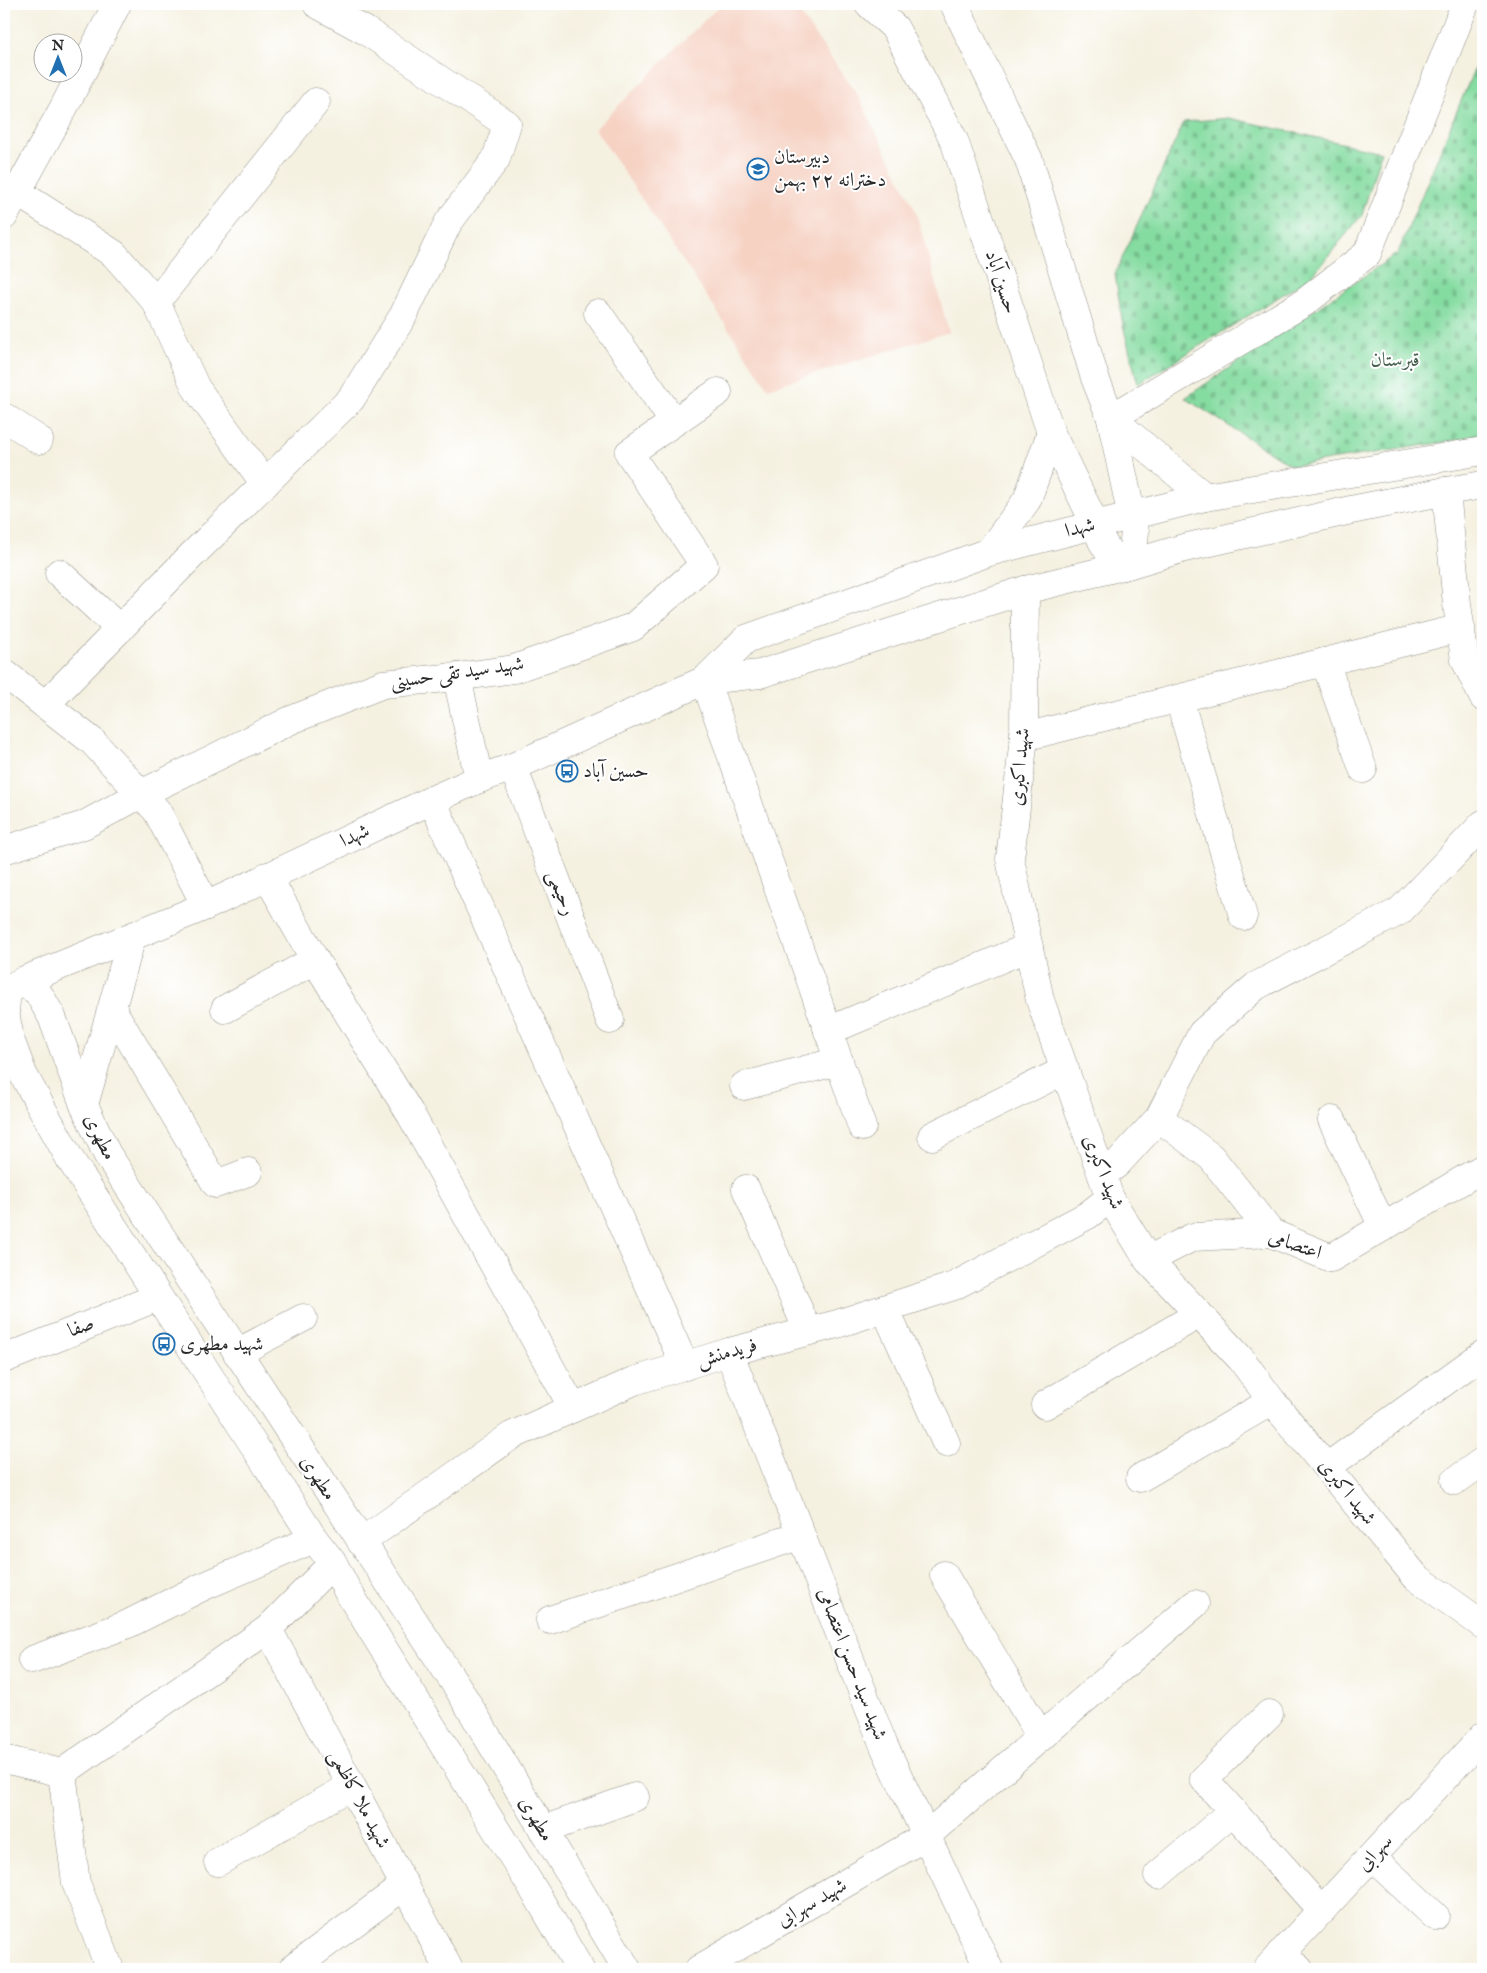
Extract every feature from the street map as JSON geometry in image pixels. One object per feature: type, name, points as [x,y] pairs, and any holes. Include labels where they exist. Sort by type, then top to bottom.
[{"type":"street","points":[[4,216],[64,107],[117,4]]},
{"type":"street","points":[[45,705],[351,399],[403,316],[448,223],[496,159],[507,124],[366,32],[317,4]]},
{"type":"street","name":"حسین آباد","points":[[869,4],[896,28],[954,140],[1051,433],[1102,541],[1110,554],[1125,566]]},
{"type":"street","points":[[954,4],[1029,160],[1095,378],[1111,418],[1135,532],[1133,549],[1125,566]]},
{"type":"street","points":[[1111,418],[1305,302],[1367,254],[1465,4]]},
{"type":"street","points":[[156,302],[316,102]]},
{"type":"street","points":[[17,192],[114,254],[156,302],[196,388],[265,484]]},
{"type":"street","points":[[598,313],[674,422]]},
{"type":"street","name":"شهید سید تقی حسینی","points":[[4,850],[84,825],[141,794],[291,720],[383,684],[457,677],[514,668],[632,627],[704,565],[629,453],[718,392]]},
{"type":"street","points":[[4,416],[38,440]]},
{"type":"street","points":[[1111,418],[1205,497]]},
{"type":"street","points":[[989,552],[1027,500],[1051,433]]},
{"type":"street","name":"شهدا","points":[[705,680],[746,639],[989,552],[1205,497],[1483,450]]},
{"type":"street","name":"شهدا","points":[[12,986],[206,906],[432,800],[479,779],[513,767],[705,680],[760,674],[1025,590],[1125,566],[1184,548],[1446,491],[1483,485]]},
{"type":"street","points":[[1446,491],[1465,660],[1483,697]]},
{"type":"street","points":[[59,573],[120,629]]},
{"type":"street","name":"شهید اکبری","points":[[1025,590],[1024,737],[1010,859],[1040,1000],[1106,1187],[1148,1260],[1241,1359],[1272,1401],[1416,1577],[1483,1625]]},
{"type":"street","points":[[1024,737],[1461,628]]},
{"type":"street","points":[[1325,662],[1363,770]]},
{"type":"street","points":[[4,673],[92,742],[157,812],[206,906]]},
{"type":"street","points":[[457,677],[479,779]]},
{"type":"street","points":[[705,680],[862,1127]]},
{"type":"street","points":[[1179,699],[1243,916]]},
{"type":"street","name":"رحیمی","points":[[513,767],[610,1020]]},
{"type":"street","points":[[432,800],[685,1366]]},
{"type":"street","name":"فریدمنش","points":[[62,1773],[268,1629],[333,1563],[511,1436],[634,1381],[729,1352],[837,1324],[954,1286],[1088,1215],[1106,1187],[1117,1164],[1159,1118],[1202,1032],[1256,986],[1400,911],[1483,824]]},
{"type":"street","points":[[267,876],[315,960],[412,1115],[573,1408]]},
{"type":"street","points":[[84,1105],[132,938]]},
{"type":"street","points":[[828,1031],[1029,947]]},
{"type":"street","points":[[225,1009],[315,960]]},
{"type":"street","name":"مطهری","points":[[580,1969],[533,1889],[347,1590],[333,1563],[314,1539],[13,1072],[6,1012],[12,986],[40,996],[52,1017],[84,1105],[107,1154],[458,1688],[627,1969]]},
{"type":"street","points":[[112,1009],[216,1184],[248,1172]]},
{"type":"street","points":[[744,1086],[839,1061]]},
{"type":"street","points":[[932,1136],[1065,1070]]},
{"type":"street","points":[[1159,1118],[1211,1157],[1271,1233]]},
{"type":"street","points":[[1332,1120],[1383,1227]]},
{"type":"street","name":"اعتصامی","points":[[1148,1260],[1193,1237],[1271,1233],[1331,1258],[1483,1168]]},
{"type":"street","points":[[746,1189],[808,1331]]},
{"type":"street","name":"صفا","points":[[4,1359],[158,1297]]},
{"type":"street","points":[[885,1308],[946,1443]]},
{"type":"street","points":[[1046,1405],[1199,1314]]},
{"type":"street","points":[[237,1353],[304,1318]]},
{"type":"street","name":"شهید سید حسن اعتصامی","points":[[729,1352],[884,1746],[989,1969]]},
{"type":"street","points":[[1327,1467],[1483,1354]]},
{"type":"street","points":[[1140,1478],[1272,1401]]},
{"type":"street","points":[[1455,1481],[1483,1461]]},
{"type":"street","points":[[550,1620],[801,1535]]},
{"type":"street","points":[[32,1660],[128,1624],[202,1587],[314,1539]]},
{"type":"street","points":[[944,1574],[1040,1737]]},
{"type":"street","name":"شهید سهرابی","points":[[698,1969],[926,1836],[1195,1604]]},
{"type":"street","name":"شهید ملا کاظمی","points":[[268,1629],[449,1969]]},
{"type":"street","points":[[1269,1714],[1204,1779],[1322,1911]]},
{"type":"street","name":"سهرابی","points":[[1282,1964],[1322,1911],[1483,1736]]},
{"type":"street","points":[[4,1759],[62,1773],[76,1883],[110,1969]]},
{"type":"street","points":[[218,1862],[351,1786]]},
{"type":"street","points":[[543,1830],[635,1797]]},
{"type":"street","points":[[1158,1875],[1233,1811]]},
{"type":"street","points":[[1372,1857],[1435,1916]]},
{"type":"street","points":[[292,1969],[405,1886]]},
{"type":"shaded area","name":"دبیرستان دخترانه ۲۲ بهمن","points":[[721,4],[793,4],[857,94],[915,209],[949,332],[768,388],[595,129]]},
{"type":"green space","name":"قبرستان","points":[[1483,48],[1483,436],[1292,466],[1185,398],[1398,253]]},
{"type":"green space","points":[[1229,118],[1381,152],[1362,215],[1311,277],[1138,384],[1123,325],[1115,274],[1184,122]]},
{"type":"place","name":"دبیرستان دخترانه ۲۲ بهمن","points":[[758,169]]},
{"type":"place","name":"حسین آباد","points":[[567,771]]},
{"type":"place","name":"شهید مطهری","points":[[164,1344]]}]
